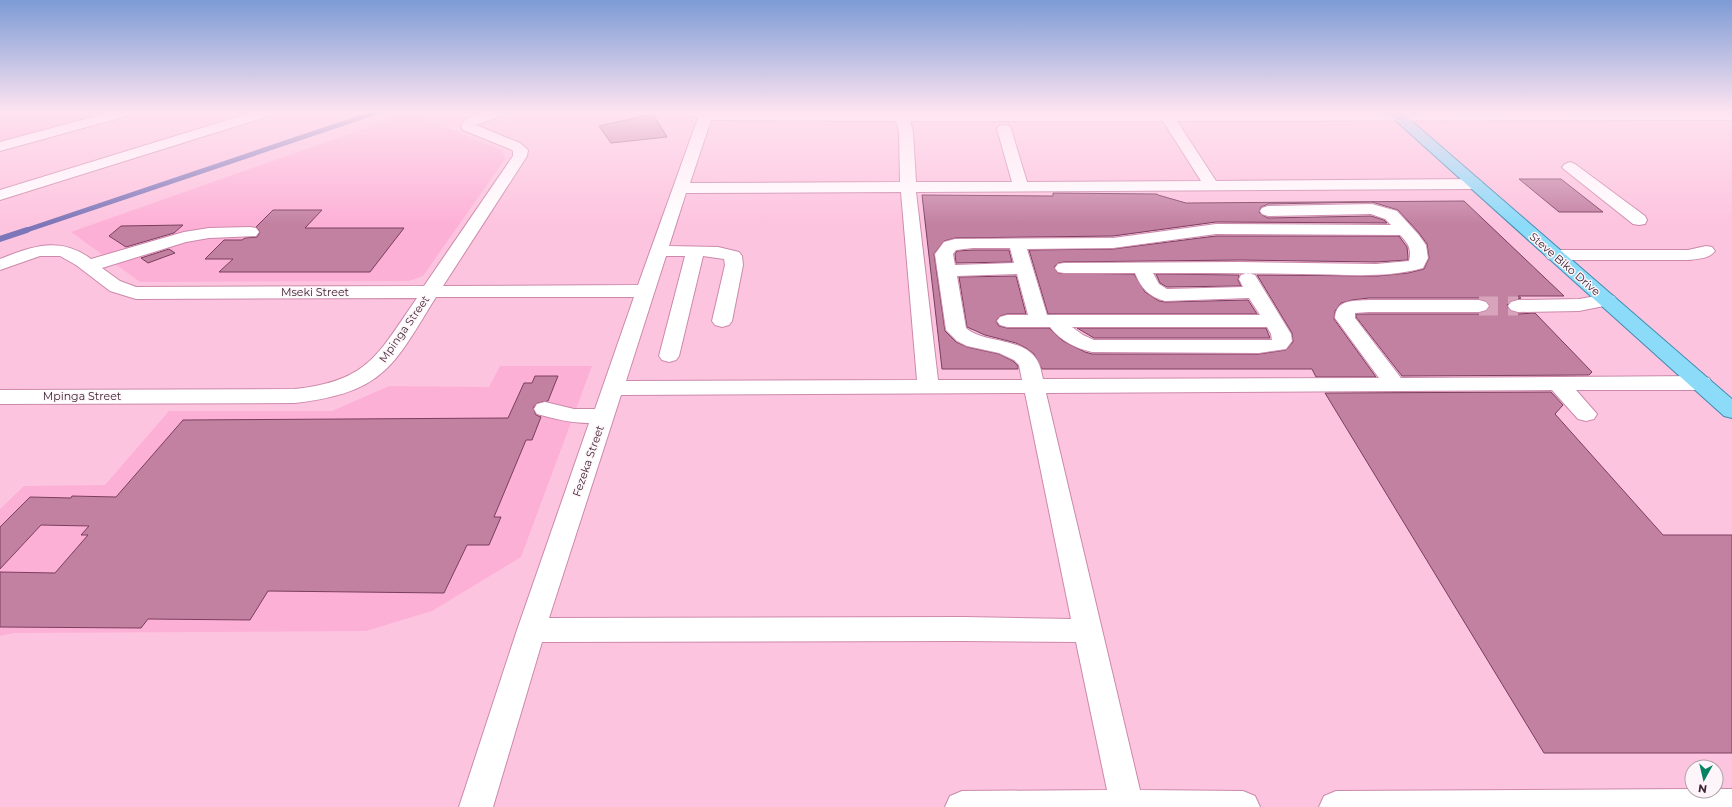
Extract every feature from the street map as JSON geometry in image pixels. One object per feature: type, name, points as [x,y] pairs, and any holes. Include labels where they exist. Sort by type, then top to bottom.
[{"type":"main road","name":"Steve Biko Drive","points":[[1435,149],[1732,411]]},
{"type":"street","points":[[0,195],[149,149]]},
{"type":"street","name":"Mpinga Street","points":[[0,397],[295,396],[334,390],[358,380],[368,375],[382,362],[520,156],[521,150],[519,149]]},
{"type":"street","name":"Fezeka Street","points":[[476,807],[531,630],[693,149]]},
{"type":"street","points":[[907,149],[908,186],[928,386]]},
{"type":"street","points":[[1010,149],[1021,186]]},
{"type":"street","points":[[1187,149],[1212,186]]},
{"type":"street","points":[[1570,167],[1639,220]]},
{"type":"street","points":[[680,188],[1241,186],[1266,193],[1289,196],[1481,190]]},
{"type":"street","points":[[1064,268],[1241,267],[1378,269],[1411,266],[1417,264],[1420,254],[1416,242],[1396,218],[1391,215],[1372,209],[1268,210]]},
{"type":"street","points":[[1127,806],[1029,364],[1024,356],[1014,350],[968,340],[956,330],[944,254],[950,246],[967,243],[1125,243],[1191,231],[1216,229],[1405,230]]},
{"type":"street","points":[[88,266],[184,237],[209,233],[250,232]]},
{"type":"street","points":[[1017,243],[1024,268],[1047,321],[1081,343],[1092,346],[1271,346],[1279,344],[1282,341],[1281,334],[1241,267]]},
{"type":"street","points":[[1670,244],[1688,256]]},
{"type":"street","name":"Mseki Street","points":[[0,265],[29,255],[52,250],[68,253],[118,289],[136,293],[645,291]]},
{"type":"street","points":[[659,251],[695,251],[729,254],[734,260],[722,321]]},
{"type":"street","points":[[669,356],[695,251]]},
{"type":"street","points":[[1554,255],[1688,256],[1706,251]]},
{"type":"street","points":[[947,271],[1024,268]]},
{"type":"street","points":[[1142,268],[1150,286],[1156,292],[1164,294],[1255,292]]},
{"type":"street","points":[[1518,306],[1573,305],[1607,300]]},
{"type":"street","points":[[1395,384],[1345,318],[1345,310],[1353,307],[1369,306],[1478,306]]},
{"type":"street","points":[[1007,321],[1047,321]]},
{"type":"street","points":[[613,388],[1701,383]]},
{"type":"street","points":[[1558,384],[1586,414]]},
{"type":"street","points":[[545,409],[574,416],[603,416]]},
{"type":"street","points":[[531,630],[931,629],[1088,631]]},
{"type":"street","points":[[1336,807],[1732,805]]},
{"type":"street","points":[[962,807],[1243,807]]},
{"type":"shaded area","points":[[308,149],[499,149],[502,150],[505,159],[423,276],[409,281],[140,282],[71,232]]},
{"type":"shaded area","points":[[500,366],[592,366],[521,557],[432,611],[366,631],[14,633],[0,636],[0,509],[24,486],[105,485],[169,411],[332,411],[389,386],[489,387]]},
{"type":"building","points":[[1519,179],[1561,179],[1603,212],[1559,212]]},
{"type":"building","points":[[1053,193],[1157,194],[1186,203],[1464,201],[1564,296],[1518,296],[1521,298],[1511,301],[1507,305],[1510,311],[1518,314],[1535,313],[1592,372],[1589,375],[1402,376],[1356,317],[1356,314],[1479,314],[1486,311],[1490,305],[1486,301],[1479,298],[1369,298],[1341,303],[1335,311],[1334,319],[1376,377],[1316,377],[1312,369],[1042,369],[1034,354],[1026,348],[1016,343],[985,335],[967,327],[959,277],[1016,276],[1026,314],[1007,314],[1000,316],[996,321],[999,326],[1007,328],[1049,328],[1063,341],[1092,354],[1259,354],[1286,350],[1293,342],[1292,333],[1257,275],[1378,276],[1408,273],[1424,269],[1429,258],[1427,244],[1419,233],[1398,210],[1372,202],[1268,204],[1261,207],[1259,212],[1268,218],[1371,216],[1384,220],[1387,223],[1216,222],[1113,236],[955,238],[944,241],[934,254],[945,331],[956,342],[967,347],[999,354],[1013,361],[1018,366],[1018,369],[942,369],[922,195],[1053,196]]},
{"type":"building","points":[[273,210],[322,210],[305,228],[404,228],[370,272],[219,272],[233,259],[205,259],[224,240],[242,240],[245,238],[257,237],[260,232],[256,227]]},
{"type":"building","points":[[183,225],[174,233],[126,247],[109,236],[121,226]]},
{"type":"building","points":[[1216,236],[1399,236],[1407,247],[1408,260],[1376,262],[1240,260],[1064,262],[1058,263],[1054,267],[1058,273],[1134,274],[1145,292],[1159,301],[1248,300],[1257,314],[1048,314],[1029,250],[1113,249]]},
{"type":"building","points":[[169,249],[175,253],[148,263],[141,258]]},
{"type":"building","points":[[1009,250],[1012,262],[956,263],[955,254],[957,251]]},
{"type":"building","points":[[1156,274],[1239,275],[1238,280],[1241,286],[1167,287],[1160,283]]},
{"type":"building","points":[[1077,328],[1266,328],[1270,338],[1094,338]]},
{"type":"building","points":[[535,376],[558,376],[548,401],[537,403],[533,408],[536,415],[541,417],[532,440],[526,440],[494,517],[501,517],[489,545],[467,545],[444,593],[268,591],[250,620],[148,619],[141,628],[0,627],[0,572],[55,573],[88,535],[81,535],[89,526],[41,525],[0,569],[0,527],[30,497],[116,497],[183,420],[508,418],[524,383],[532,383]]},
{"type":"building","points":[[1551,392],[1563,405],[1555,414],[1663,535],[1732,535],[1732,753],[1544,753],[1325,393]]},
{"type":"waterway","points":[[24,231],[268,149]]},
{"type":"waterway","points":[[0,239],[24,231]]},
{"type":"tunnel","points":[[1479,306],[1518,306]]}]
